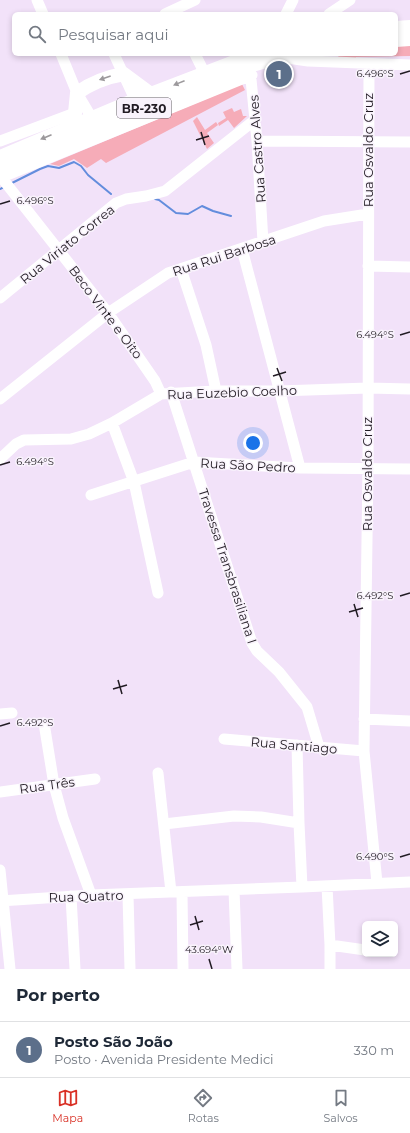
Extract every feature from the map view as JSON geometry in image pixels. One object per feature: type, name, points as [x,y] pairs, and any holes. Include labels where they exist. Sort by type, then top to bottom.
[{"type":"main road","points":[[398,28],[410,27]]},
{"type":"main road","points":[[398,40],[410,40]]},
{"type":"main road","name":"BR-230","points":[[138,105],[151,94],[204,72],[278,56]]},
{"type":"main road","name":"BR-230","points":[[0,174],[95,123],[138,105],[250,63]]},
{"type":"main road","points":[[69,128],[75,113],[77,93],[94,82],[124,74],[151,94]]},
{"type":"main road","name":"BR-230","points":[[0,156],[69,128],[95,123]]},
{"type":"street","points":[[37,0],[42,12]]},
{"type":"street","points":[[171,9],[194,0]]},
{"type":"street","points":[[287,12],[293,0]]},
{"type":"street","points":[[332,12],[350,0]]},
{"type":"street","points":[[62,56],[77,93],[95,123]]},
{"type":"street","points":[[115,56],[138,105]]},
{"type":"street","points":[[196,56],[204,72]]},
{"type":"street","points":[[286,56],[308,61],[410,65]]},
{"type":"street","points":[[0,174],[250,63]]},
{"type":"street","name":"Rua Castro Alves","points":[[250,63],[258,141],[262,242]]},
{"type":"street","name":"Rua Osvaldo Cruz","points":[[368,64],[368,469],[364,751],[377,883]]},
{"type":"street","points":[[0,141],[75,113]]},
{"type":"street","name":"Rua Viriato Correa","points":[[0,298],[116,203],[126,199],[165,191],[256,119]]},
{"type":"street","points":[[258,141],[410,142]]},
{"type":"street","name":"Beco Vinte e Oito","points":[[0,174],[108,313],[166,393]]},
{"type":"street","name":"Rua Rui Barbosa","points":[[0,399],[108,313],[168,273],[324,221],[368,214]]},
{"type":"street","points":[[242,249],[300,468]]},
{"type":"street","points":[[368,266],[410,267]]},
{"type":"street","points":[[181,269],[206,345],[216,391]]},
{"type":"street","name":"Rua Euzebio Coelho","points":[[0,459],[16,444],[24,440],[71,439],[88,434],[112,423],[166,393],[368,388],[410,389]]},
{"type":"street","name":"Travessa Transbrasiliana I","points":[[166,393],[194,462],[252,642],[257,651],[279,672],[307,707],[319,747]]},
{"type":"street","points":[[112,423],[122,446],[134,482],[158,593]]},
{"type":"street","name":"Rua São Pedro","points":[[91,495],[194,462],[300,468],[410,469]]},
{"type":"street","points":[[0,714],[12,713]]},
{"type":"street","points":[[364,719],[410,721]]},
{"type":"street","points":[[44,723],[54,785],[63,818],[91,895]]},
{"type":"street","name":"Rua Santiago","points":[[224,739],[364,751]]},
{"type":"street","points":[[297,745],[302,887]]},
{"type":"street","points":[[158,773],[164,824],[177,892],[183,969]]},
{"type":"street","name":"Rua Três","points":[[0,792],[95,778]]},
{"type":"street","points":[[164,824],[234,816],[261,817],[299,823]]},
{"type":"street","points":[[0,870],[10,969]]},
{"type":"street","name":"Rua Quatro","points":[[2,901],[91,895],[128,895],[410,882]]},
{"type":"street","points":[[327,886],[330,969]]},
{"type":"street","points":[[234,890],[236,969]]},
{"type":"street","points":[[128,895],[130,969]]},
{"type":"street","points":[[71,896],[75,969]]},
{"type":"street","points":[[330,945],[362,950]]},
{"type":"shaded area","points":[[398,43],[410,43],[410,56],[356,57],[356,60],[339,61],[338,56],[398,56]]},
{"type":"shaded area","points":[[242,84],[245,90],[106,163],[101,159],[87,168],[74,159],[59,166],[50,164]]},
{"type":"shaded area","points":[[232,108],[234,112],[241,109],[243,116],[247,116],[234,128],[228,120],[219,126],[218,123],[226,118],[223,112]]},
{"type":"shaded area","points":[[197,117],[205,130],[216,122],[218,125],[207,133],[214,143],[207,149],[193,121]]},
{"type":"waterway","points":[[12,183],[48,166],[59,168],[74,162],[81,166],[88,175],[111,194]]},
{"type":"waterway","points":[[0,189],[4,187]]},
{"type":"waterway","points":[[155,199],[159,200],[176,213],[188,214],[202,206],[231,216]]},
{"type":"place","name":"Posto São João","points":[[279,74]]}]
